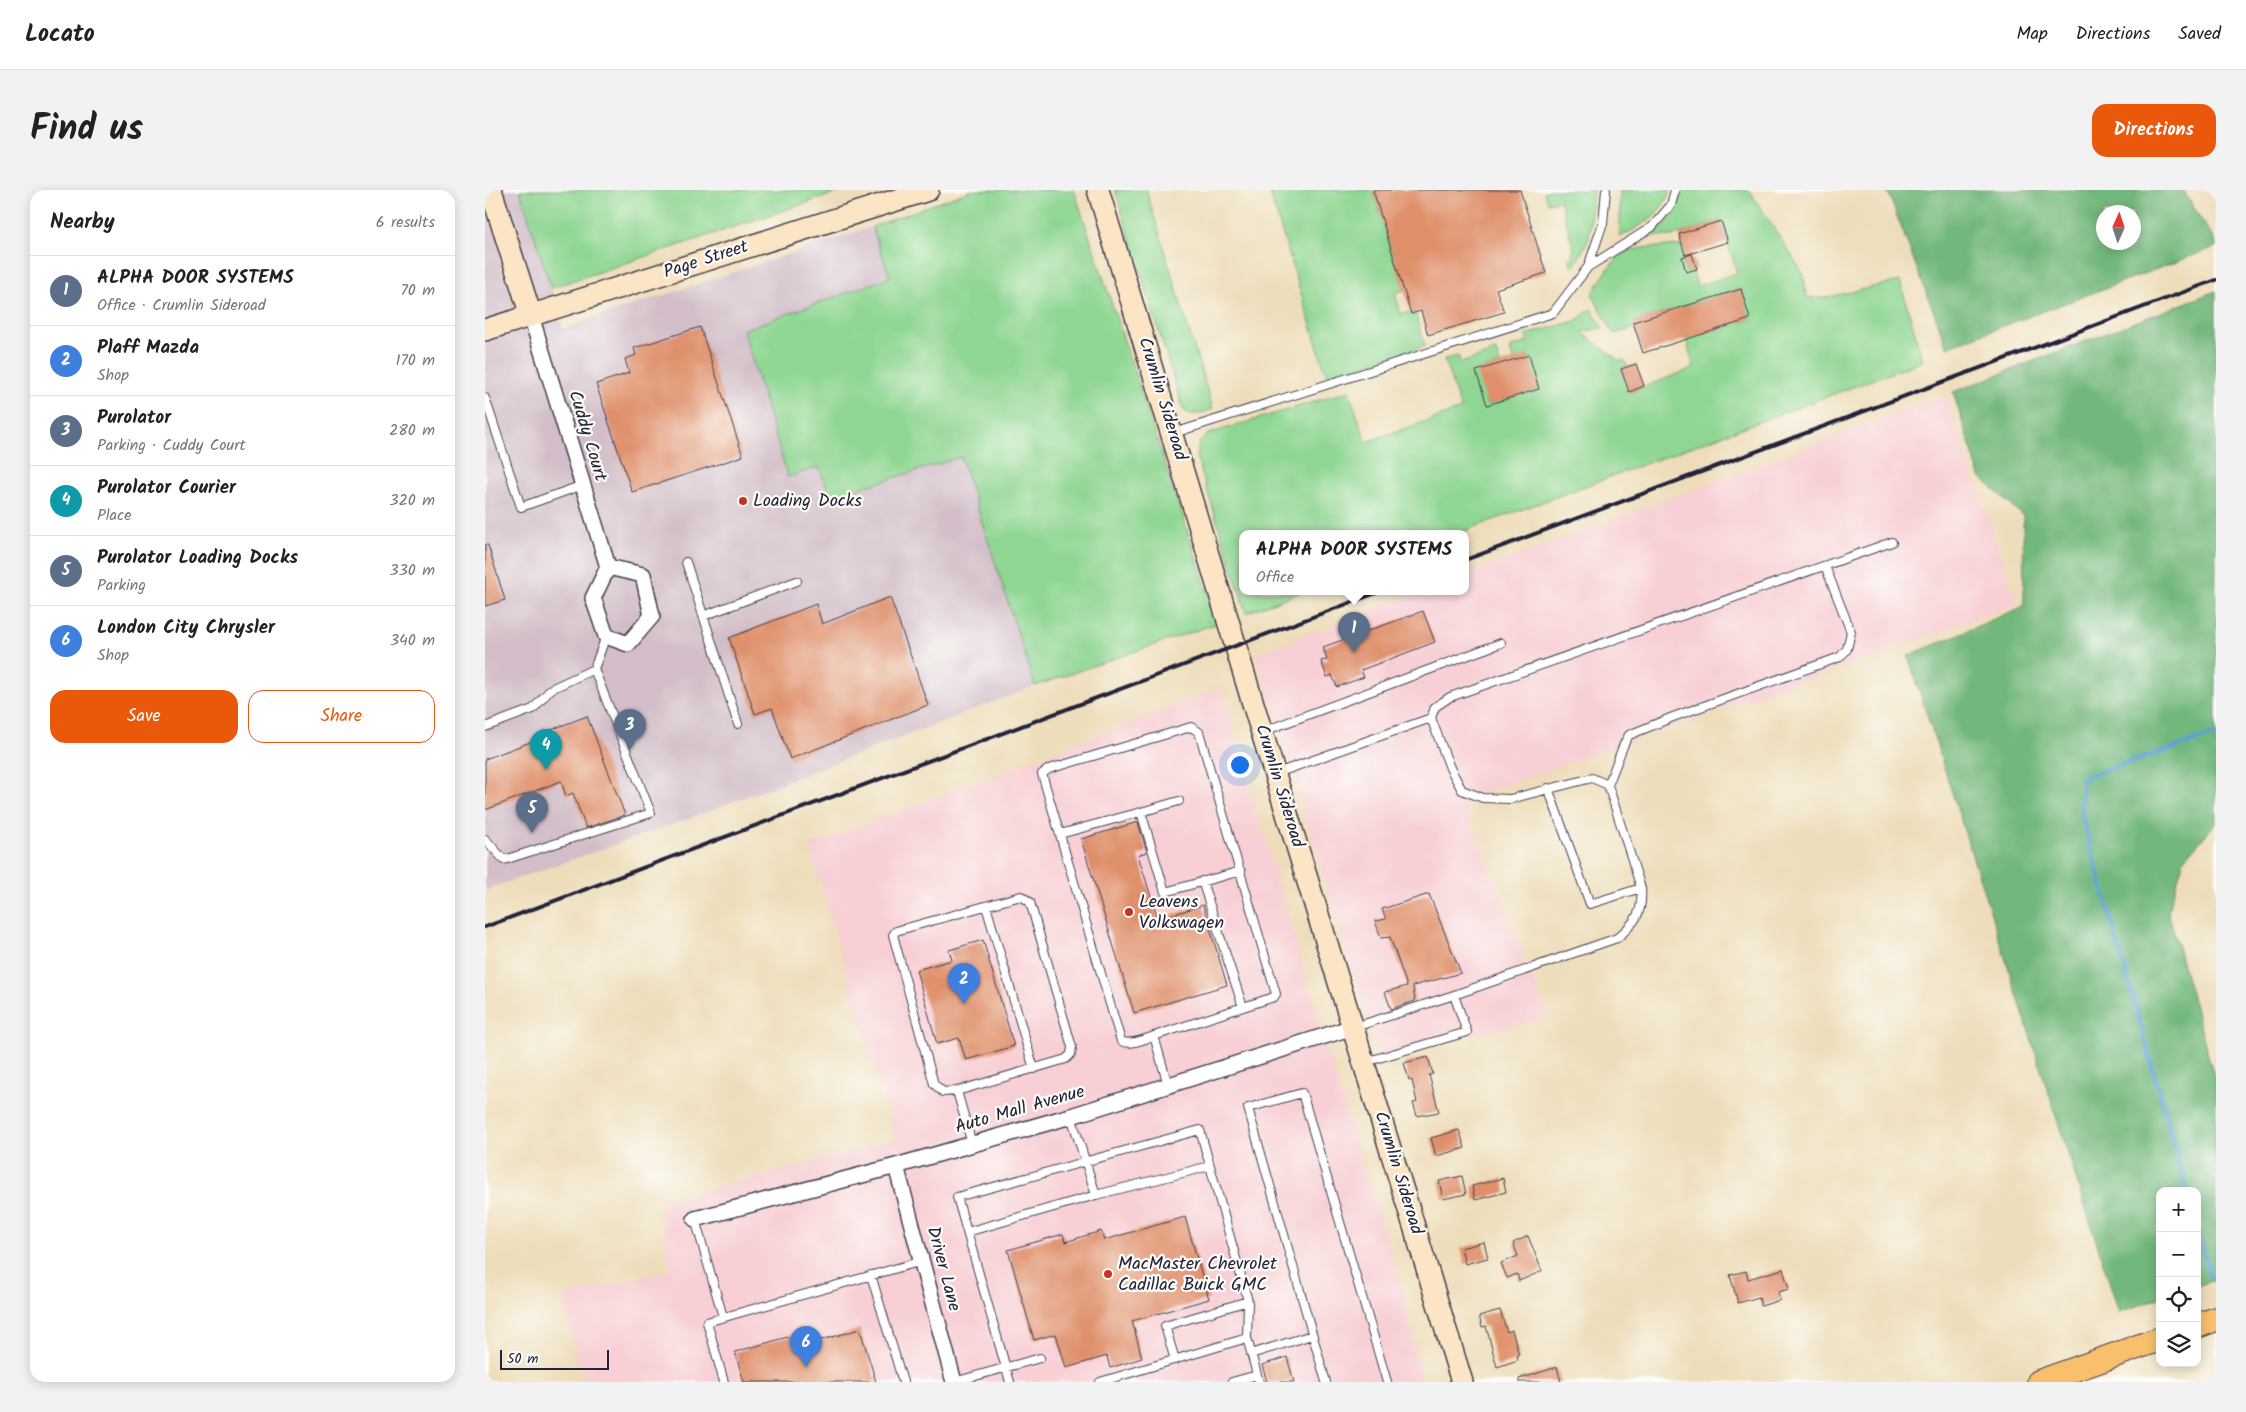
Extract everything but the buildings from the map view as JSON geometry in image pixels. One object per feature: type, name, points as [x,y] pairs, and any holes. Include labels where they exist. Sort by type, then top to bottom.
[{"type":"main road","points":[[2201,1325],[2216,1320]]},
{"type":"main road","points":[[2044,1381],[2156,1340]]},
{"type":"street","points":[[491,190],[531,316]]},
{"type":"street","name":"Page Street","points":[[485,330],[884,200],[928,190]]},
{"type":"street","name":"Crumlin Sideroad","points":[[1099,190],[1275,774],[1462,1382]]},
{"type":"street","name":"Cuddy Court","points":[[531,316],[608,566]]},
{"type":"street","points":[[608,566],[643,575],[652,616],[628,644],[606,636],[593,598],[608,566]]},
{"type":"street","name":"Auto Mall Avenue","points":[[695,1219],[896,1166],[1071,1116],[1353,1027]]},
{"type":"street","name":"Driver Lane","points":[[896,1166],[954,1382]]},
{"type":"lane","points":[[1172,434],[1553,313],[1588,267],[1603,223],[1605,190]]},
{"type":"lane","points":[[1588,267],[1652,227],[1671,205],[1675,190]]},
{"type":"lane","points":[[485,398],[521,507],[583,484]]},
{"type":"lane","points":[[1608,785],[1592,778],[1510,799],[1483,798],[1462,790],[1450,768],[1431,718],[1435,707],[1450,697],[1892,542]]},
{"type":"lane","points":[[686,562],[738,724]]},
{"type":"lane","points":[[1353,1027],[1454,995],[1617,938],[1633,925],[1642,904],[1641,888],[1608,785],[1624,744],[1629,735],[1673,717],[1840,657],[1847,649],[1851,632],[1825,566]]},
{"type":"lane","points":[[703,616],[797,581]]},
{"type":"lane","points":[[485,839],[504,860],[651,813],[594,669],[606,636]]},
{"type":"lane","points":[[1262,731],[1501,643]]},
{"type":"lane","points":[[485,727],[533,709],[551,689],[594,669]]},
{"type":"lane","points":[[1275,774],[1431,718]]},
{"type":"lane","points":[[1191,727],[1199,732],[1241,870],[1276,994],[1274,997],[1154,1036],[1125,1043],[1121,1041],[1060,834],[1042,774],[1045,771],[1191,727]]},
{"type":"lane","points":[[1548,788],[1590,904],[1641,888]]},
{"type":"lane","points":[[1060,834],[1179,801]]},
{"type":"lane","points":[[1141,812],[1165,892],[1241,870]]},
{"type":"lane","points":[[1203,881],[1243,1007]]},
{"type":"lane","points":[[1021,896],[1030,902],[1072,1047],[1071,1054],[1066,1059],[1034,1069],[957,1091],[943,1092],[934,1084],[893,935],[896,931],[986,906],[1021,896]]},
{"type":"lane","points":[[986,906],[1034,1069]]},
{"type":"lane","points":[[1364,1063],[1467,1032],[1454,995]]},
{"type":"lane","points":[[1154,1036],[1168,1085]]},
{"type":"lane","points":[[957,1091],[971,1144]]},
{"type":"lane","points":[[1327,1382],[1248,1108],[1302,1093],[1387,1382]]},
{"type":"lane","points":[[1071,1116],[1096,1195]]},
{"type":"lane","points":[[1010,1382],[957,1197],[1199,1130],[1248,1301],[1247,1338],[1258,1378],[1232,1382]]},
{"type":"lane","points":[[967,1232],[1096,1195],[1210,1166]]},
{"type":"lane","points":[[695,1219],[723,1317]]},
{"type":"lane","points":[[724,1382],[707,1322],[922,1261]]},
{"type":"lane","points":[[871,1275],[903,1382]]},
{"type":"lane","points":[[1175,1360],[1165,1326],[1248,1301]]},
{"type":"lane","points":[[1251,1354],[1312,1334]]},
{"type":"lane","points":[[1100,1382],[1247,1338]]},
{"type":"lane","points":[[954,1382],[1041,1358]]},
{"type":"shaded area","points":[[485,190],[520,190],[563,328],[872,227],[890,277],[743,330],[788,476],[820,467],[832,497],[961,457],[1035,686],[685,820],[485,890]]},
{"type":"shaded area","points":[[1945,395],[2018,604],[1463,800],[1548,1017],[1378,1055],[1256,654],[1414,595],[1469,595],[1469,574]]},
{"type":"shaded area","points":[[1221,688],[1333,1068],[1403,1291],[1422,1382],[585,1382],[561,1297],[670,1270],[658,1203],[896,1139],[809,846]]},
{"type":"green space","points":[[520,190],[845,190],[551,288]]},
{"type":"green space","points":[[972,190],[1074,190],[1218,623],[1035,686],[961,457],[831,497],[819,467],[788,477],[743,330],[890,277],[872,227]]},
{"type":"green space","points":[[1115,190],[1148,190],[1147,193],[1213,409],[1190,414],[1183,409]]},
{"type":"green space","points":[[1269,190],[1373,190],[1404,290],[1395,293],[1401,314],[1415,313],[1425,346],[1333,375],[1326,374]]},
{"type":"green space","points":[[1550,190],[1593,190],[1589,239],[1575,265],[1571,266],[1570,260],[1574,250],[1560,200],[1548,203],[1544,192]]},
{"type":"green space","points":[[1620,190],[1670,190],[1657,213],[1643,224],[1620,237]]},
{"type":"green space","points":[[1682,190],[1749,190],[1804,275],[1806,297],[1824,298],[1900,281],[1923,361],[1467,530],[1239,530],[1239,591],[1197,458],[1199,443],[1208,434],[1349,391],[1366,442],[1461,409],[1444,359],[1458,356],[1461,363],[1496,351],[1500,364],[1477,371],[1487,405],[1539,389],[1514,360],[1509,348],[1528,342],[1526,335],[1575,321],[1591,309],[1603,328],[1581,332],[1620,361],[1624,360],[1628,366],[1621,369],[1630,392],[1694,368],[1686,339],[1750,319],[1741,289],[1634,322],[1635,328],[1614,334],[1592,294],[1616,259],[1627,252],[1638,249],[1682,245],[1686,256],[1682,258],[1686,272],[1693,271],[1697,286],[1737,273],[1721,221],[1671,236],[1651,236],[1672,217]]},
{"type":"green space","points":[[1887,190],[2183,190],[2216,243],[2216,247],[1947,347]]},
{"type":"green space","points":[[2216,291],[2216,823],[2184,860],[2168,911],[2216,1083],[2216,1280],[2201,1285],[2201,1187],[2156,1187],[2156,1299],[2119,1312],[1908,656],[2024,606],[2023,516],[1980,477],[1953,392]]},
{"type":"green space","points":[[1240,595],[1293,595],[1246,613]]},
{"type":"waterway","points":[[2186,1187],[2082,815],[2082,778],[2216,734]]},
{"type":"waterway","points":[[2198,1232],[2211,1278]]},
{"type":"railway","points":[[1469,559],[2216,280]]},
{"type":"railway","points":[[485,927],[1371,595]]},
{"type":"place","name":"Loading Docks","points":[[743,501]]},
{"type":"place","name":"ALPHA DOOR SYSTEMS","points":[[1354,653]]},
{"type":"place","name":"Purolator","points":[[630,750]]},
{"type":"place","name":"Purolator Courier","points":[[546,770]]},
{"type":"place","name":"Purolator Loading Docks","points":[[532,833]]},
{"type":"place","name":"Leavens Volkswagen","points":[[1129,912]]},
{"type":"place","name":"Plaff Mazda","points":[[964,1004]]},
{"type":"place","name":"MacMaster Chevrolet Cadillac Buick GMC","points":[[1108,1274]]},
{"type":"place","name":"London City Chrysler","points":[[806,1367]]}]
